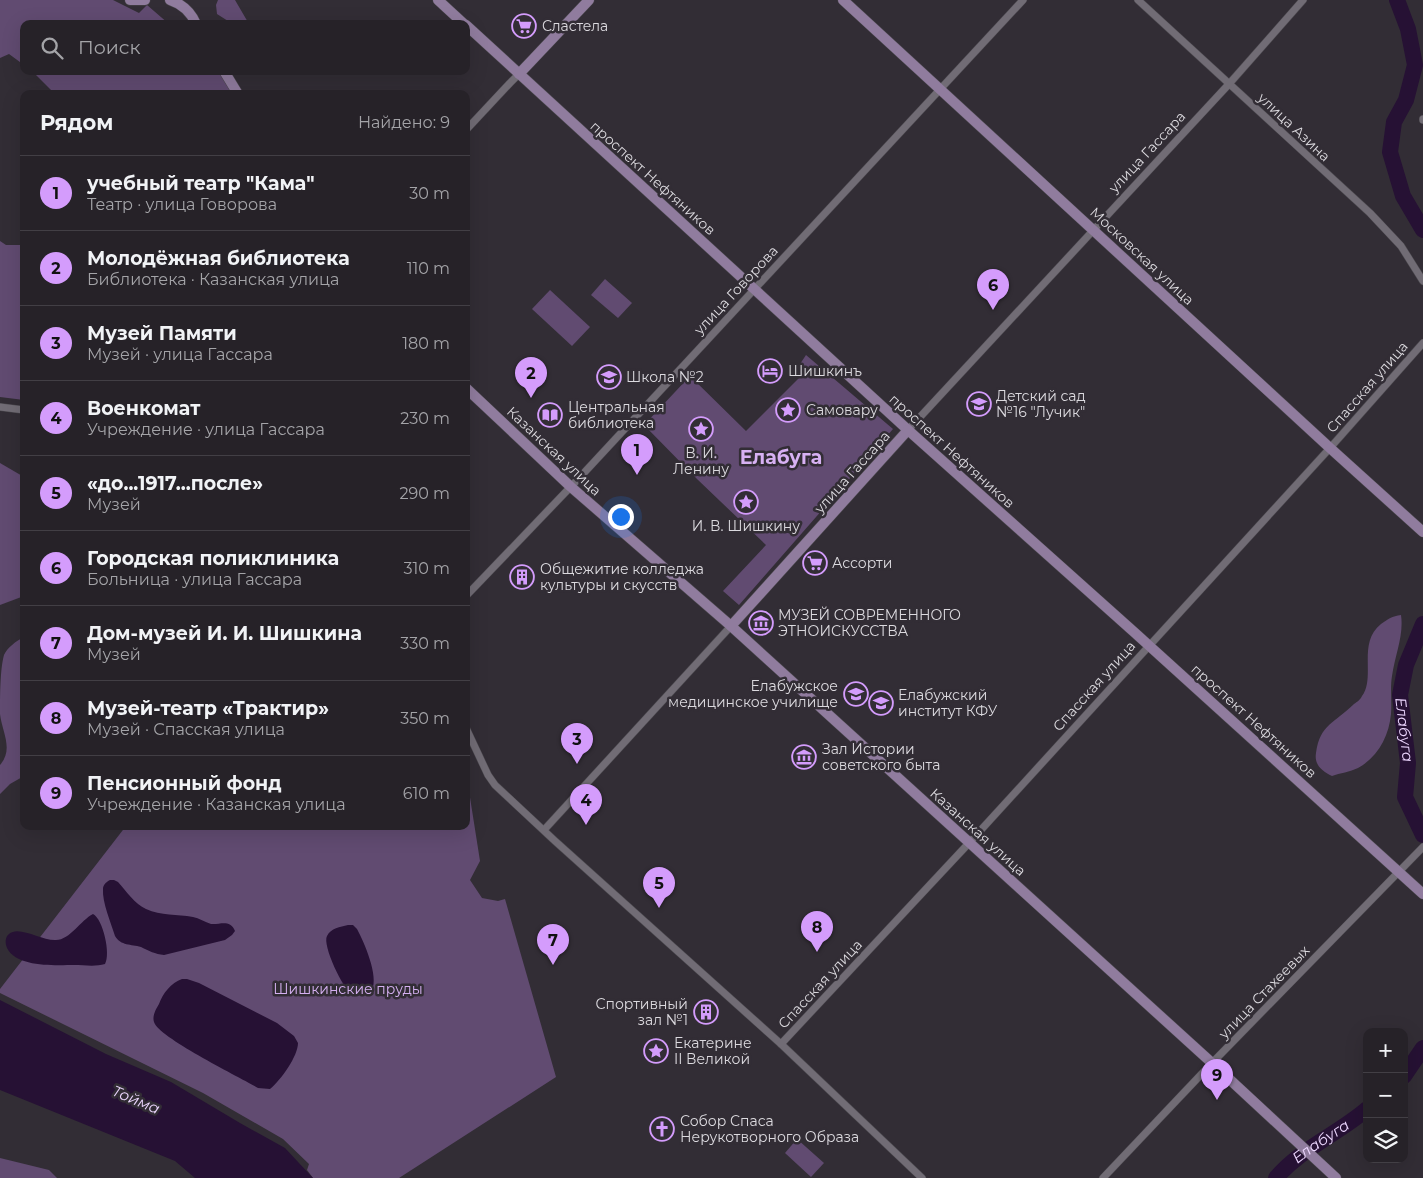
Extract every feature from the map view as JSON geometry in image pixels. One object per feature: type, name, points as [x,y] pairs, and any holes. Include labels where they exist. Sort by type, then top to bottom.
[{"type":"main road","points":[[130,0],[145,0]]},
{"type":"main road","name":"проспект Нефтяников","points":[[438,0],[460,20]]},
{"type":"main road","points":[[519,74],[589,0]]},
{"type":"main road","name":"Московская улица","points":[[842,0],[1423,532]]},
{"type":"main road","points":[[175,1],[190,14],[194,20]]},
{"type":"main road","name":"проспект Нефтяников","points":[[470,30],[908,430],[1422,892]]},
{"type":"main road","points":[[226,75],[236,90]]},
{"type":"main road","name":"Казанская улица","points":[[470,392],[571,487],[731,626],[1336,1178]]},
{"type":"main road","name":"улица Гассара","points":[[731,626],[908,430]]},
{"type":"street","name":"улица Говорова","points":[[470,592],[571,487],[1023,0]]},
{"type":"street","name":"улица Азина","points":[[1138,0],[1370,213],[1400,246],[1423,281]]},
{"type":"street","name":"улица Гассара","points":[[908,430],[1229,84],[1303,0]]},
{"type":"street","points":[[470,126],[519,74]]},
{"type":"street","name":"Спасская улица","points":[[781,1044],[969,843],[1330,448],[1423,343]]},
{"type":"street","points":[[0,407],[20,410]]},
{"type":"street","name":"улица Гассара","points":[[544,830],[731,626]]},
{"type":"street","points":[[470,737],[488,776],[495,785],[781,1044],[922,1178]]},
{"type":"street","name":"улица Стахеевых","points":[[1103,1178],[1212,1063],[1423,847]]},
{"type":"green space","points":[[0,0],[113,0],[139,13],[147,5],[164,20],[20,20],[20,62],[9,54],[0,58]]},
{"type":"green space","points":[[218,0],[235,0],[247,20],[226,20],[217,14],[216,5]]},
{"type":"green space","points":[[36,75],[223,75],[233,90],[51,90]]},
{"type":"green space","points":[[0,241],[6,245],[20,245],[20,400],[0,397]]},
{"type":"green space","points":[[605,279],[632,303],[618,318],[591,295]]},
{"type":"green space","points":[[550,290],[590,327],[572,346],[532,309]]},
{"type":"green space","points":[[806,355],[893,429],[739,605],[723,591],[766,545],[644,425],[690,376],[746,431],[807,370],[800,364]]},
{"type":"green space","points":[[0,463],[20,475],[20,598],[0,605]]},
{"type":"green space","points":[[1401,615],[1400,638],[1391,681],[1390,722],[1385,738],[1377,752],[1365,763],[1358,768],[1332,776],[1322,770],[1316,761],[1318,743],[1321,736],[1329,725],[1358,701],[1366,688],[1368,679],[1368,650],[1374,632],[1388,619]]},
{"type":"green space","points":[[20,640],[20,778],[10,784],[0,794],[0,765],[4,759],[7,747],[0,714],[0,684],[4,655]]},
{"type":"green space","name":"Шишкинские пруды","points":[[470,797],[480,861],[470,880],[482,898],[498,901],[505,899],[556,1077],[399,1178],[313,1178],[307,1170],[309,1164],[283,1139],[203,1093],[0,993],[0,989],[123,830],[470,830]]},
{"type":"green space","points":[[797,1139],[824,1163],[811,1177],[785,1153]]},
{"type":"green space","points":[[0,1158],[49,1170],[57,1178],[0,1178]]},
{"type":"water","points":[[110,880],[118,882],[134,901],[146,909],[163,914],[187,916],[211,924],[224,923],[233,927],[235,931],[225,940],[164,955],[120,942],[115,936],[103,894],[104,886]]},
{"type":"water","points":[[93,914],[97,917],[105,937],[107,959],[105,964],[93,966],[37,964],[19,959],[7,948],[7,937],[13,932],[25,932],[50,940],[61,939],[66,937]]},
{"type":"water","points":[[353,925],[357,929],[367,950],[374,976],[372,990],[360,995],[353,995],[344,985],[334,967],[326,941],[331,931]]},
{"type":"water","points":[[182,979],[199,983],[277,1023],[294,1036],[298,1043],[292,1061],[284,1074],[270,1089],[258,1088],[184,1047],[159,1029],[154,1022],[156,1010],[168,989]]},
{"type":"water","name":"Тойма","points":[[0,1000],[106,1054],[171,1082],[285,1148],[313,1178],[195,1178],[175,1161],[0,1090]]},
{"type":"waterway","name":"Елабуга","points":[[1397,0],[1408,29],[1415,65],[1406,100],[1394,122],[1390,152],[1403,196],[1423,230]]},
{"type":"waterway","name":"Елабуга","points":[[1423,624],[1406,665],[1400,695],[1408,763],[1405,797],[1423,835]]},
{"type":"waterway","name":"Елабуга","points":[[1406,1073],[1423,1048]]},
{"type":"waterway","name":"Елабуга","points":[[1276,1178],[1296,1158],[1363,1112]]},
{"type":"place","name":"Сластела","points":[[524,26]]},
{"type":"place","name":"Городская поликлиника","points":[[993,310]]},
{"type":"place","name":"Шишкинъ","points":[[770,371]]},
{"type":"place","name":"Школа №2","points":[[609,377]]},
{"type":"place","name":"Молодёжная библиотека","points":[[531,398]]},
{"type":"place","name":"Детский сад №16 \"Лучик\"","points":[[979,404]]},
{"type":"place","name":"Самовару","points":[[788,410]]},
{"type":"place","name":"Центральная библиотека","points":[[550,415]]},
{"type":"place","name":"В. И. Ленину","points":[[701,429]]},
{"type":"place","name":"учебный театр \"Кама\"","points":[[637,475]]},
{"type":"place","name":"И. В. Шишкину","points":[[746,502]]},
{"type":"place","name":"Ассорти","points":[[815,563]]},
{"type":"place","name":"Общежитие колледжа культуры и скусств","points":[[522,577]]},
{"type":"place","name":"МУЗЕЙ СОВРЕМЕННОГО ЭТНОИСКУССТВА","points":[[761,623]]},
{"type":"place","name":"Елабужское медицинское училище","points":[[856,694]]},
{"type":"place","name":"Елабужский институт КФУ","points":[[881,703]]},
{"type":"place","name":"Зал Истории советского быта","points":[[804,757]]},
{"type":"place","name":"Музей Памяти","points":[[577,764]]},
{"type":"place","name":"Военкомат","points":[[586,825]]},
{"type":"place","name":"«до...1917...после»","points":[[659,908]]},
{"type":"place","name":"Музей-театр «Трактир»","points":[[817,952]]},
{"type":"place","name":"Дом-музей И. И. Шишкина","points":[[553,965]]},
{"type":"place","name":"Спортивный зал №1","points":[[706,1012]]},
{"type":"place","name":"Екатерине II Великой","points":[[656,1051]]},
{"type":"place","name":"Пенсионный фонд","points":[[1217,1100]]},
{"type":"place","name":"Собор Спаса Нерукотворного Образа","points":[[662,1129]]},
{"type":"district","name":"Елабуга","points":[[781,457]]}]
